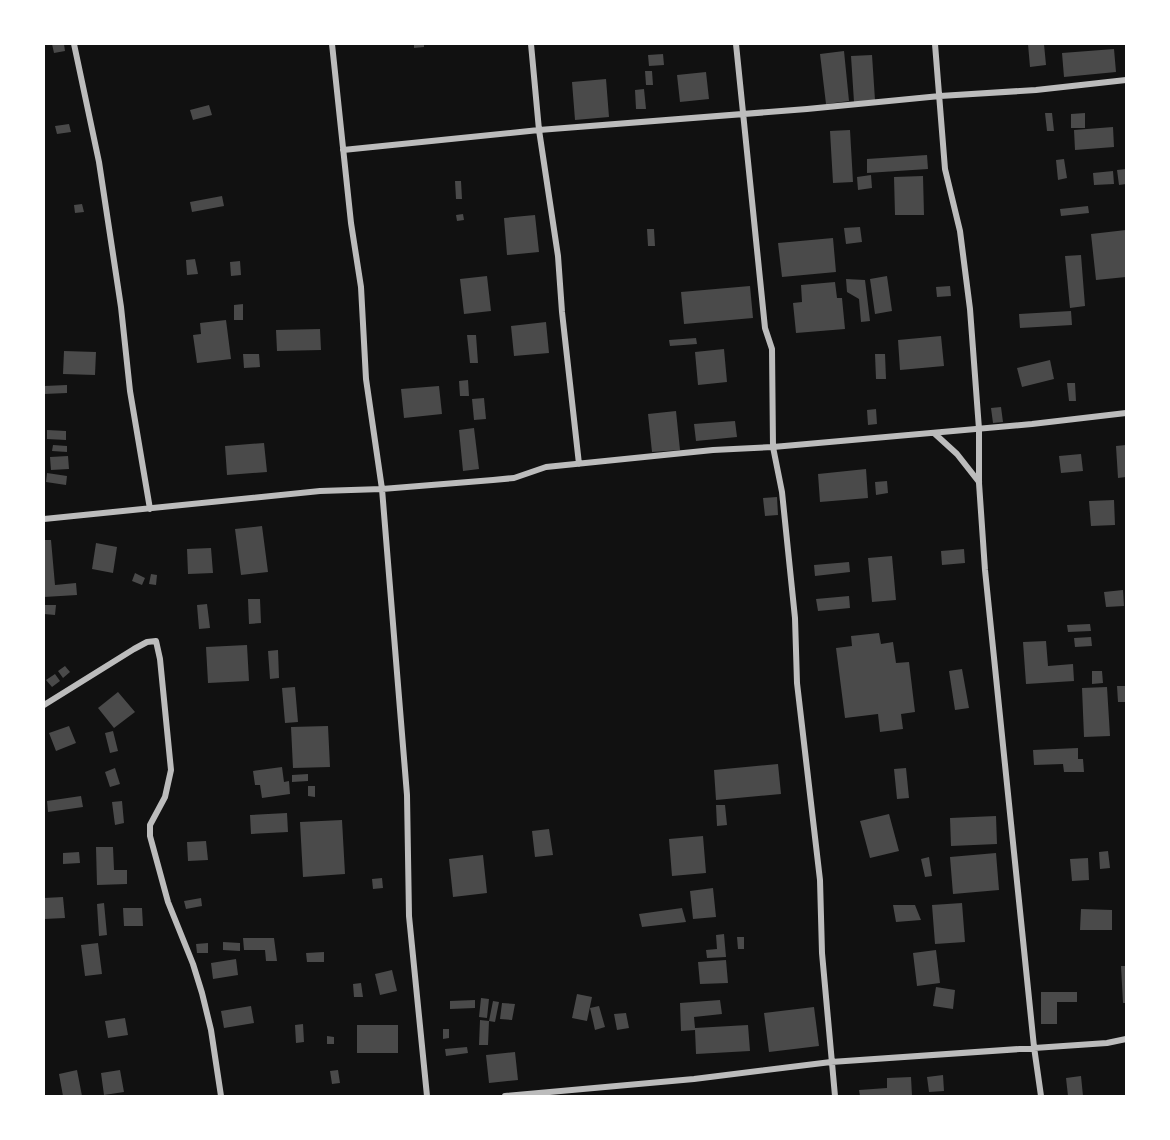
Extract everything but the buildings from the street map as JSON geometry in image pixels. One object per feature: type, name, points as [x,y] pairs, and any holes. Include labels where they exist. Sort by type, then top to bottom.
[{"type":"street","points":[[74,44],[99,162],[121,307],[130,391],[150,509]]},
{"type":"street","points":[[332,44],[351,223],[361,287],[366,379],[382,489],[407,795],[409,916],[427,1096]]},
{"type":"street","points":[[531,44],[540,130],[558,256],[579,464]]},
{"type":"street","points":[[736,44],[765,328],[772,350],[773,447],[782,492],[795,618],[797,683],[820,880],[822,953],[835,1096]]},
{"type":"street","points":[[935,44],[945,169],[960,231],[970,309],[979,429],[979,483],[993,662],[1041,1096]]},
{"type":"street","points":[[343,150],[540,130],[1036,90],[1126,80]]},
{"type":"street","points":[[44,519],[320,491],[382,489],[514,478],[546,467],[713,450],[979,429],[1126,413]]},
{"type":"street","points":[[934,433],[957,454],[979,483]]},
{"type":"street","points":[[44,705],[147,642],[156,642],[160,659],[171,770],[165,797],[150,825],[150,836],[168,902],[194,964],[202,993],[211,1030],[221,1096]]},
{"type":"street","points":[[505,1096],[694,1079],[831,1062],[1107,1043],[1126,1039]]}]
